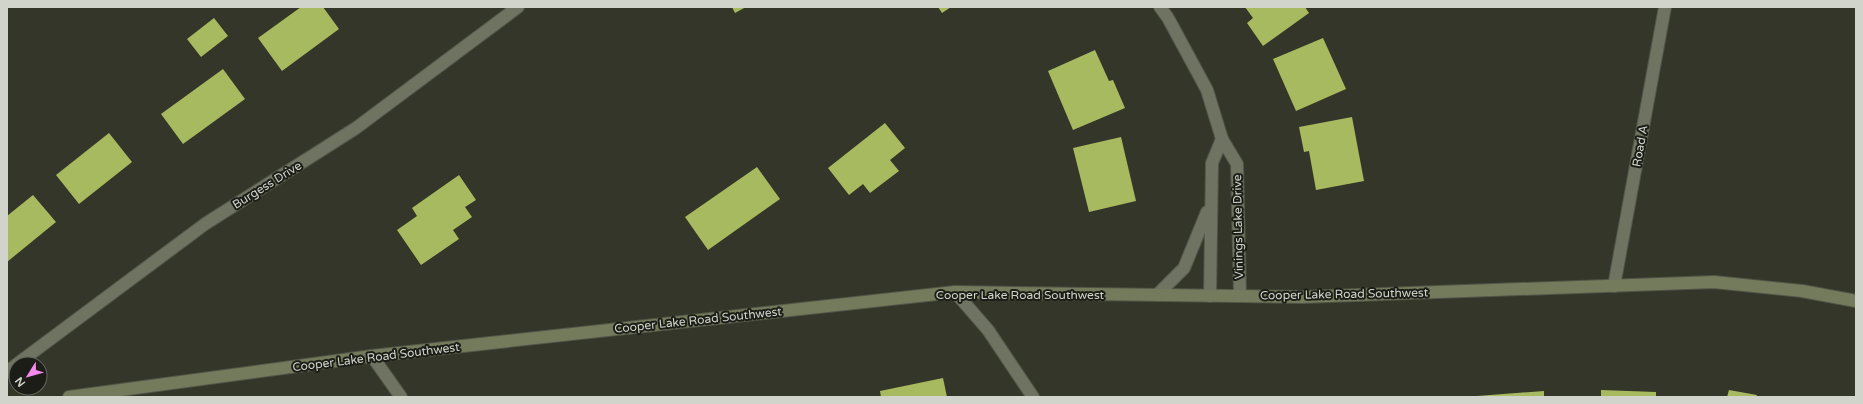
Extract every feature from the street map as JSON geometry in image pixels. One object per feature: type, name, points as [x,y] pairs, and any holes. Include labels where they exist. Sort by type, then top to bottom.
[{"type":"street","name":"Burgess Drive","points":[[28,356],[206,224],[356,128],[518,7]]},
{"type":"street","name":"Vinings Lake Drive","points":[[1160,7],[1207,90],[1222,139],[1237,164],[1240,296]]},
{"type":"street","name":"Road A","points":[[1614,286],[1665,7]]},
{"type":"street","points":[[1210,296],[1212,163],[1222,139]]},
{"type":"street","points":[[1157,295],[1184,268],[1200,233],[1211,201]]},
{"type":"street","name":"Cooper Lake Road Southwest","points":[[69,397],[372,356],[955,292],[1302,297],[1714,282],[1802,291],[1856,301]]},
{"type":"street","points":[[955,292],[988,330],[1034,397]]},
{"type":"street","points":[[372,356],[401,397]]},
{"type":"building","points":[[301,7],[323,7],[339,29],[282,71],[258,38]]},
{"type":"building","points":[[732,7],[746,7],[735,13]]},
{"type":"building","points":[[938,7],[951,7],[942,13]]},
{"type":"building","points":[[1245,7],[1305,7],[1309,13],[1263,46],[1247,23],[1253,18]]},
{"type":"building","points":[[214,18],[228,36],[201,57],[187,39]]},
{"type":"building","points":[[1323,38],[1346,89],[1296,111],[1273,59]]},
{"type":"building","points":[[1095,50],[1109,81],[1113,80],[1125,108],[1073,130],[1048,71]]},
{"type":"building","points":[[223,69],[245,99],[183,144],[161,114]]},
{"type":"building","points":[[1352,117],[1364,181],[1316,190],[1309,151],[1304,152],[1299,127]]},
{"type":"building","points":[[885,123],[905,148],[890,160],[899,171],[870,193],[863,184],[849,195],[828,168]]},
{"type":"building","points":[[109,133],[132,162],[79,204],[56,175]]},
{"type":"building","points":[[1121,137],[1136,201],[1089,212],[1073,148]]},
{"type":"building","points":[[757,167],[780,199],[708,250],[685,217]]},
{"type":"building","points":[[459,175],[476,200],[465,207],[472,217],[453,230],[459,239],[421,265],[397,230],[417,216],[412,208]]},
{"type":"building","points":[[33,195],[56,222],[7,262],[7,216]]},
{"type":"building","points":[[943,378],[947,397],[881,397],[880,391]]},
{"type":"building","points":[[1601,390],[1656,392],[1656,397],[1601,397]]},
{"type":"building","points":[[1729,390],[1757,395],[1756,397],[1727,397]]},
{"type":"building","points":[[1544,391],[1544,397],[1477,397],[1477,396]]}]
